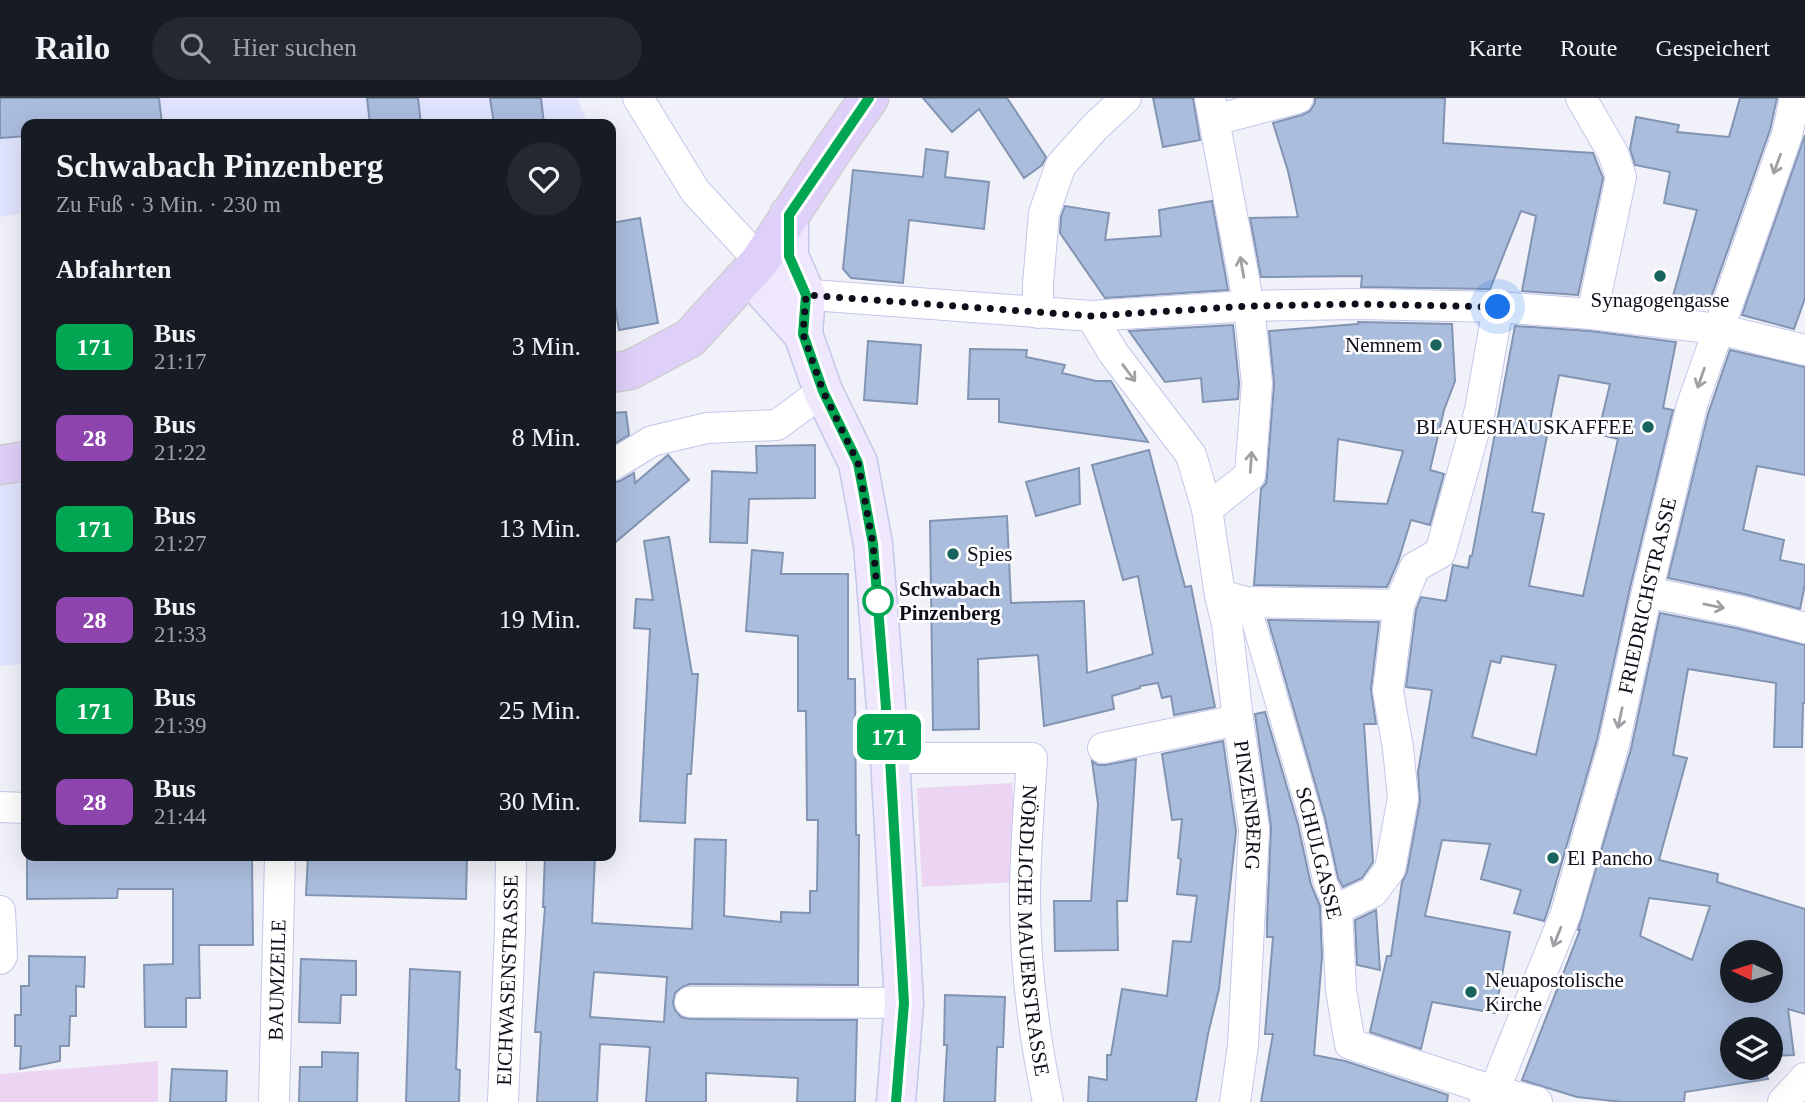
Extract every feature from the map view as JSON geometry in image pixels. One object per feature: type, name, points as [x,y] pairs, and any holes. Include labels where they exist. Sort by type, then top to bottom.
[{"type":"main road","points":[[616,372],[630,370],[690,338],[753,281],[789,215],[869,98]]},
{"type":"main road","points":[[789,215],[789,256],[806,295],[803,334],[823,391],[858,463],[873,544],[890,758],[904,1003],[896,1102]]},
{"type":"main road","points":[[753,281],[806,295]]},
{"type":"main road","points":[[753,281],[803,334]]},
{"type":"main road","points":[[0,465],[21,462]]},
{"type":"street","points":[[638,98],[753,281]]},
{"type":"street","points":[[1038,313],[1044,213],[1061,165],[1126,98]]},
{"type":"street","points":[[1207,509],[1250,475],[1257,383],[1249,306],[1213,109],[1298,98]]},
{"type":"street","points":[[1581,98],[1614,153],[1621,177],[1592,314]]},
{"type":"street","name":"FRIEDRICHSTRASSE","points":[[1490,1097],[1566,913],[1614,744],[1692,405],[1787,135],[1796,98]]},
{"type":"street","points":[[806,295],[1091,316],[1249,306],[1359,304],[1498,307],[1592,314],[1718,329],[1805,350]]},
{"type":"street","points":[[1337,909],[1373,892],[1390,869],[1403,798],[1388,691],[1399,605],[1415,567],[1440,553],[1480,410],[1498,307]]},
{"type":"street","name":"PINZENBERG","points":[[1091,316],[1114,354],[1191,454],[1233,598],[1227,624],[1254,829],[1244,1045],[1234,1102]]},
{"type":"street","points":[[616,463],[652,441],[707,429],[777,425],[823,391]]},
{"type":"street","points":[[1647,593],[1740,611],[1805,628]]},
{"type":"street","points":[[1233,598],[1399,605]]},
{"type":"street","name":"SCHULGASSE","points":[[1233,598],[1254,623],[1312,822],[1325,881],[1337,909],[1341,990],[1350,1044],[1490,1097]]},
{"type":"street","points":[[1102,748],[1238,720]]},
{"type":"street","name":"NÖRDLICHE MAUERSTRASSE","points":[[890,758],[1032,758],[1025,899],[1038,1056],[1048,1102]]},
{"type":"street","points":[[0,807],[21,808]]},
{"type":"street","name":"BAUMZEILE","points":[[274,1102],[280,861]]},
{"type":"street","name":"EICHWASENSTRASSE","points":[[503,1102],[511,861]]},
{"type":"street","points":[[0,911],[0,958]]},
{"type":"street","points":[[690,1002],[904,1003]]},
{"type":"street","points":[[1783,1102],[1805,1078]]},
{"type":"street","points":[[1490,1097],[1537,1102]]},
{"type":"shaded area","points":[[0,98],[577,98],[586,119],[21,119],[21,214],[0,217]]},
{"type":"shaded area","points":[[21,478],[21,664],[0,666],[0,480]]},
{"type":"shaded area","points":[[1012,783],[1019,882],[922,887],[917,788]]},
{"type":"shaded area","points":[[158,1061],[158,1102],[0,1102],[0,1074]]},
{"type":"building","points":[[0,98],[159,98],[161,119],[21,119],[21,136],[0,138]]},
{"type":"building","points":[[367,98],[418,98],[420,119],[369,119]]},
{"type":"building","points":[[490,98],[541,98],[543,119],[493,119]]},
{"type":"building","points":[[923,98],[1007,98],[1046,157],[1042,165],[1024,178],[979,109],[952,132]]},
{"type":"building","points":[[1153,98],[1193,98],[1200,140],[1163,147]]},
{"type":"building","points":[[1315,98],[1445,98],[1443,143],[1593,153],[1603,178],[1578,295],[1522,291],[1536,216],[1521,211],[1490,289],[1361,287],[1362,276],[1261,277],[1250,218],[1298,217],[1288,171],[1273,123],[1310,111]]},
{"type":"building","points":[[1740,98],[1777,98],[1770,130],[1708,306],[1673,296],[1697,210],[1664,203],[1670,172],[1635,165],[1630,149],[1636,117],[1679,125],[1677,132],[1729,137]]},
{"type":"building","points":[[1805,135],[1805,298],[1794,329],[1742,315]]},
{"type":"building","points":[[926,149],[948,152],[945,177],[989,182],[984,229],[909,220],[903,283],[851,278],[843,269],[853,170],[923,177]]},
{"type":"building","points":[[1212,201],[1228,290],[1105,298],[1060,233],[1065,206],[1109,213],[1105,240],[1161,236],[1159,210]]},
{"type":"building","points":[[640,218],[658,323],[619,330],[616,312],[616,222]]},
{"type":"building","points":[[1358,324],[1452,324],[1455,381],[1444,410],[1430,470],[1444,474],[1430,525],[1411,520],[1387,587],[1254,585],[1261,489],[1267,476],[1274,384],[1269,331]],"holes":[[[1338,439],[1403,451],[1387,504],[1334,501]]]},
{"type":"building","points":[[1233,325],[1238,399],[1203,402],[1201,378],[1165,382],[1129,331]]},
{"type":"building","points":[[1515,326],[1590,331],[1676,342],[1663,408],[1673,410],[1597,740],[1544,921],[1514,913],[1521,890],[1481,879],[1490,844],[1442,840],[1425,916],[1510,932],[1495,1013],[1432,1002],[1421,1049],[1370,1032],[1387,956],[1391,956],[1402,882],[1407,872],[1420,801],[1418,772],[1432,690],[1406,687],[1416,610],[1421,597],[1446,601],[1453,565],[1468,568]],"holes":[[[1559,375],[1610,384],[1598,434],[1618,439],[1583,596],[1529,586],[1544,514],[1532,512]],[[1502,656],[1556,665],[1536,755],[1472,737],[1491,661],[1500,663]]]},
{"type":"building","points":[[868,341],[921,345],[917,404],[864,400]]},
{"type":"building","points":[[970,349],[1027,350],[1026,357],[1065,365],[1062,373],[1096,381],[1111,381],[1148,442],[999,422],[999,399],[968,399]]},
{"type":"building","points":[[1730,350],[1805,367],[1805,475],[1757,466],[1743,530],[1784,540],[1780,560],[1805,565],[1805,584],[1800,609],[1668,578],[1708,414]]},
{"type":"building","points":[[626,412],[629,435],[616,443],[616,413]]},
{"type":"building","points":[[815,445],[815,498],[749,499],[747,543],[710,542],[712,471],[757,473],[756,446]]},
{"type":"building","points":[[1149,450],[1185,587],[1191,586],[1215,707],[1174,715],[1171,696],[1162,698],[1158,683],[1112,696],[1114,709],[1044,726],[1038,655],[978,659],[979,729],[933,730],[930,521],[1007,516],[1011,603],[1084,601],[1087,673],[1153,654],[1138,576],[1123,580],[1092,465]]},
{"type":"building","points":[[668,455],[689,480],[616,542],[616,482],[634,473],[635,483]]},
{"type":"building","points":[[1079,468],[1080,504],[1036,516],[1026,482]]},
{"type":"building","points":[[669,537],[692,674],[698,674],[691,774],[687,774],[685,823],[640,821],[650,629],[634,628],[636,599],[653,600],[644,541]]},
{"type":"building","points":[[752,550],[783,553],[781,574],[848,574],[848,679],[855,679],[856,835],[859,835],[858,985],[690,984],[675,993],[673,1003],[681,1017],[690,1019],[857,1020],[855,1102],[797,1102],[798,1078],[706,1073],[706,1102],[646,1102],[650,1047],[600,1044],[597,1102],[537,1102],[541,1032],[535,1032],[545,907],[545,861],[595,861],[592,923],[692,929],[695,839],[726,840],[724,916],[781,922],[781,912],[810,913],[810,891],[817,891],[818,820],[807,820],[806,711],[798,711],[798,636],[746,631]],"holes":[[[594,972],[667,977],[664,1022],[590,1017]]]},
{"type":"building","points":[[1660,613],[1805,645],[1802,747],[1774,747],[1776,683],[1688,669],[1673,755],[1687,758],[1659,860],[1718,874],[1717,882],[1805,909],[1805,1014],[1788,1009],[1794,1055],[1783,1055],[1783,1017],[1720,1017],[1720,1080],[1762,1080],[1685,1092],[1684,1102],[1622,1102],[1577,1097],[1522,1080],[1578,930],[1631,749]],"holes":[[[1649,898],[1710,906],[1692,960],[1640,936]]]},
{"type":"building","points":[[1268,620],[1379,622],[1371,689],[1376,724],[1364,724],[1373,862],[1362,878],[1343,887],[1338,878],[1325,818]]},
{"type":"building","points":[[1265,712],[1298,825],[1311,885],[1320,906],[1322,957],[1314,1055],[1345,1061],[1448,1095],[1447,1102],[1261,1102],[1273,1034],[1265,1034],[1273,937],[1267,937],[1271,827],[1255,714]]},
{"type":"building","points":[[1223,741],[1236,831],[1219,989],[1196,1102],[1088,1102],[1089,1077],[1107,1080],[1107,1055],[1111,1055],[1122,989],[1167,996],[1173,941],[1191,942],[1197,896],[1177,894],[1182,819],[1172,820],[1162,754]]},
{"type":"building","points":[[1136,759],[1127,901],[1117,901],[1118,950],[1055,951],[1054,901],[1091,901],[1098,804],[1092,761],[1098,765],[1106,765]]},
{"type":"building","points":[[27,861],[252,861],[253,945],[199,945],[200,998],[186,998],[186,1027],[145,1027],[144,965],[173,964],[173,889],[118,889],[117,898],[27,899]]},
{"type":"building","points":[[308,861],[467,861],[466,899],[306,895]]},
{"type":"building","points":[[1376,910],[1380,970],[1357,965],[1355,920]]},
{"type":"building","points":[[29,956],[85,957],[84,987],[76,986],[76,1016],[70,1016],[69,1046],[60,1046],[60,1061],[20,1069],[21,1046],[15,1046],[15,1015],[21,1015],[21,986],[29,986]]},
{"type":"building","points":[[301,959],[356,961],[356,995],[341,995],[340,1023],[299,1022]]},
{"type":"building","points":[[410,969],[460,972],[456,1069],[460,1070],[459,1102],[406,1102]]},
{"type":"building","points":[[945,995],[1005,997],[1003,1047],[997,1047],[995,1102],[944,1102],[947,1045],[944,1045]]},
{"type":"building","points":[[322,1052],[358,1053],[357,1102],[299,1102],[300,1067],[322,1067]]},
{"type":"building","points":[[172,1069],[227,1071],[226,1102],[170,1102]]},
{"type":"bus line","name":"171","points":[[869,98],[789,215],[789,256],[806,295],[803,334],[823,391],[858,463],[873,544],[890,758],[904,1003],[896,1102]]},
{"type":"place","name":"Synagogengasse","points":[[1660,276]]},
{"type":"place","name":"Nemnem","points":[[1436,345]]},
{"type":"place","name":"BLAUESHAUSKAFFEE","points":[[1648,427]]},
{"type":"place","name":"Spies","points":[[953,554]]},
{"type":"place","name":"Schwabach Pinzenberg","points":[[878,601]]},
{"type":"place","name":"El Pancho","points":[[1553,858]]},
{"type":"place","name":"Neuapostolische Kirche","points":[[1471,992]]},
{"type":"route","points":[[878,601],[873,544],[858,463],[823,391],[803,334],[806,295],[1091,316],[1249,306],[1359,304],[1498,307]]}]
